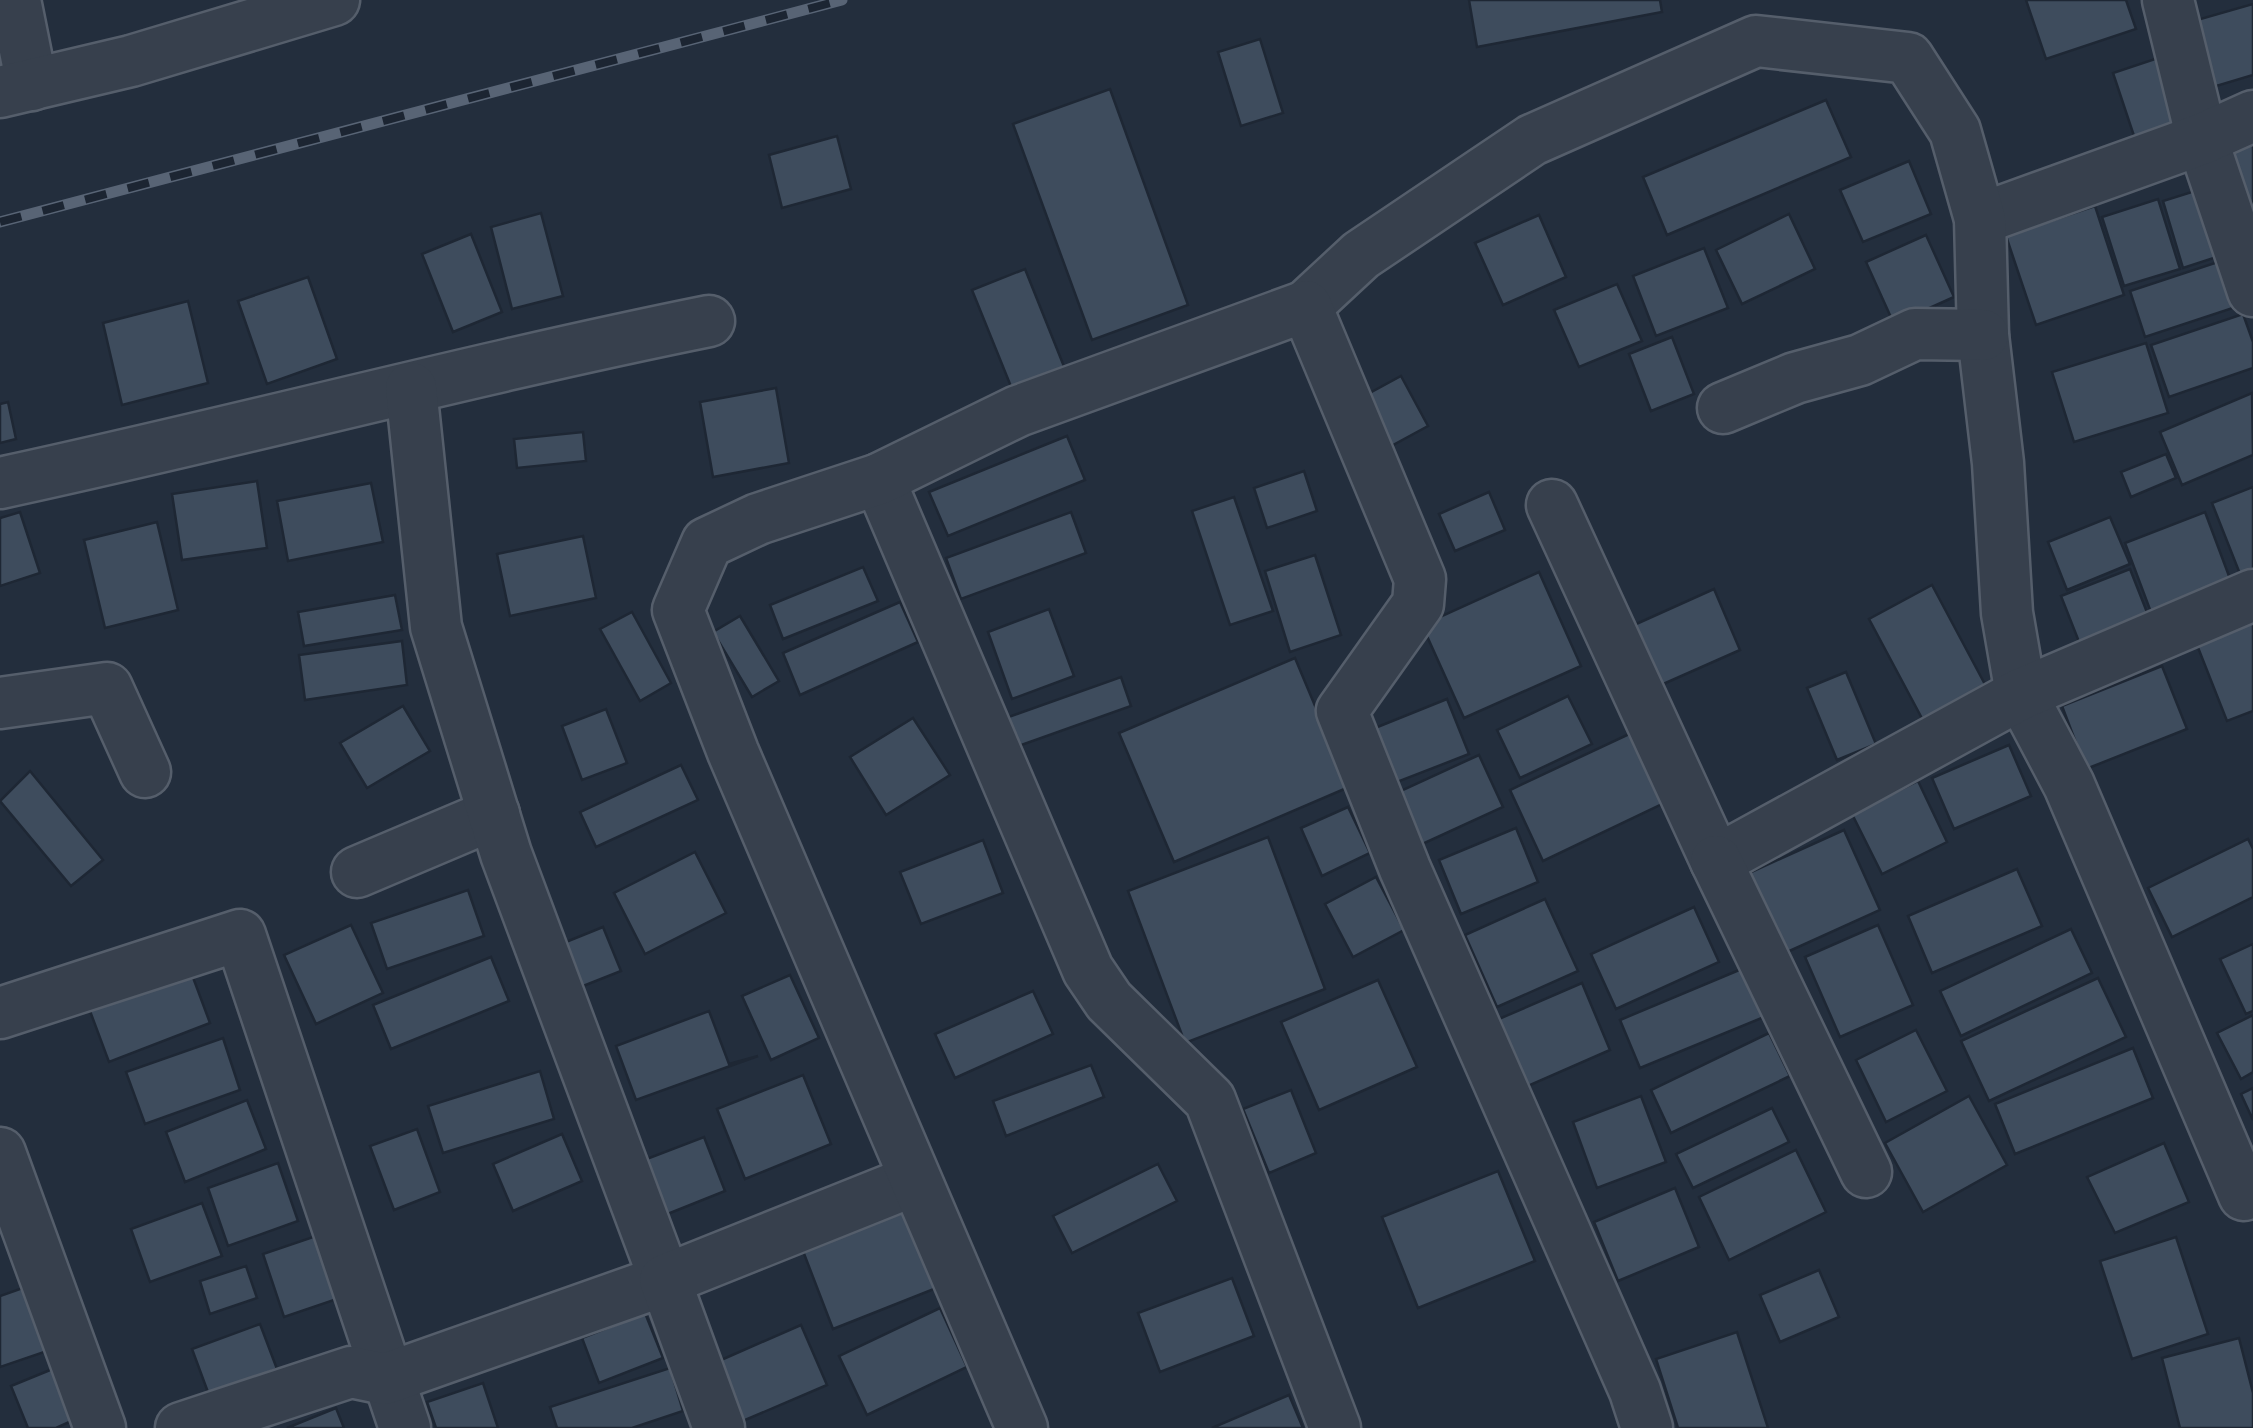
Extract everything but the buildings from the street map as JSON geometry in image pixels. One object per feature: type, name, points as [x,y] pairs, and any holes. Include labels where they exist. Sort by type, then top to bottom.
[{"type":"street","points":[[15,0],[16,88],[132,60],[334,0]]},
{"type":"street","points":[[2168,0],[2202,139],[2253,291]]},
{"type":"street","points":[[1022,1428],[733,752],[678,610],[707,543],[758,519],[879,479],[1018,411],[1306,306],[1361,255],[1532,140],[1756,42],[1908,58],[1956,131],[1980,219],[1983,336],[1998,464],[2007,613],[2020,694],[2069,785],[2250,1203]]},
{"type":"street","points":[[1980,219],[2202,139],[2253,116]]},
{"type":"street","points":[[1306,306],[1420,578],[1418,604],[1342,711],[1405,869],[1635,1392],[1647,1428]]},
{"type":"street","points":[[0,483],[242,431],[523,358],[709,321]]},
{"type":"street","points":[[1723,408],[1794,378],[1860,360],[1915,334],[1983,336]]},
{"type":"street","points":[[411,388],[436,627],[494,814],[718,1428]]},
{"type":"street","points":[[879,479],[1088,970],[1110,1001],[1210,1100],[1335,1428]]},
{"type":"street","points":[[1552,506],[1716,861],[1866,1172]]},
{"type":"street","points":[[1716,861],[2020,694],[2253,595]]},
{"type":"street","points":[[0,703],[107,688],[145,772]]},
{"type":"street","points":[[357,872],[494,814]]},
{"type":"street","points":[[0,1013],[240,935],[405,1428]]},
{"type":"street","points":[[0,1153],[100,1428]]},
{"type":"street","points":[[181,1428],[352,1372],[386,1379],[665,1280],[915,1180]]},
{"type":"railway","points":[[0,222],[842,0]]}]
